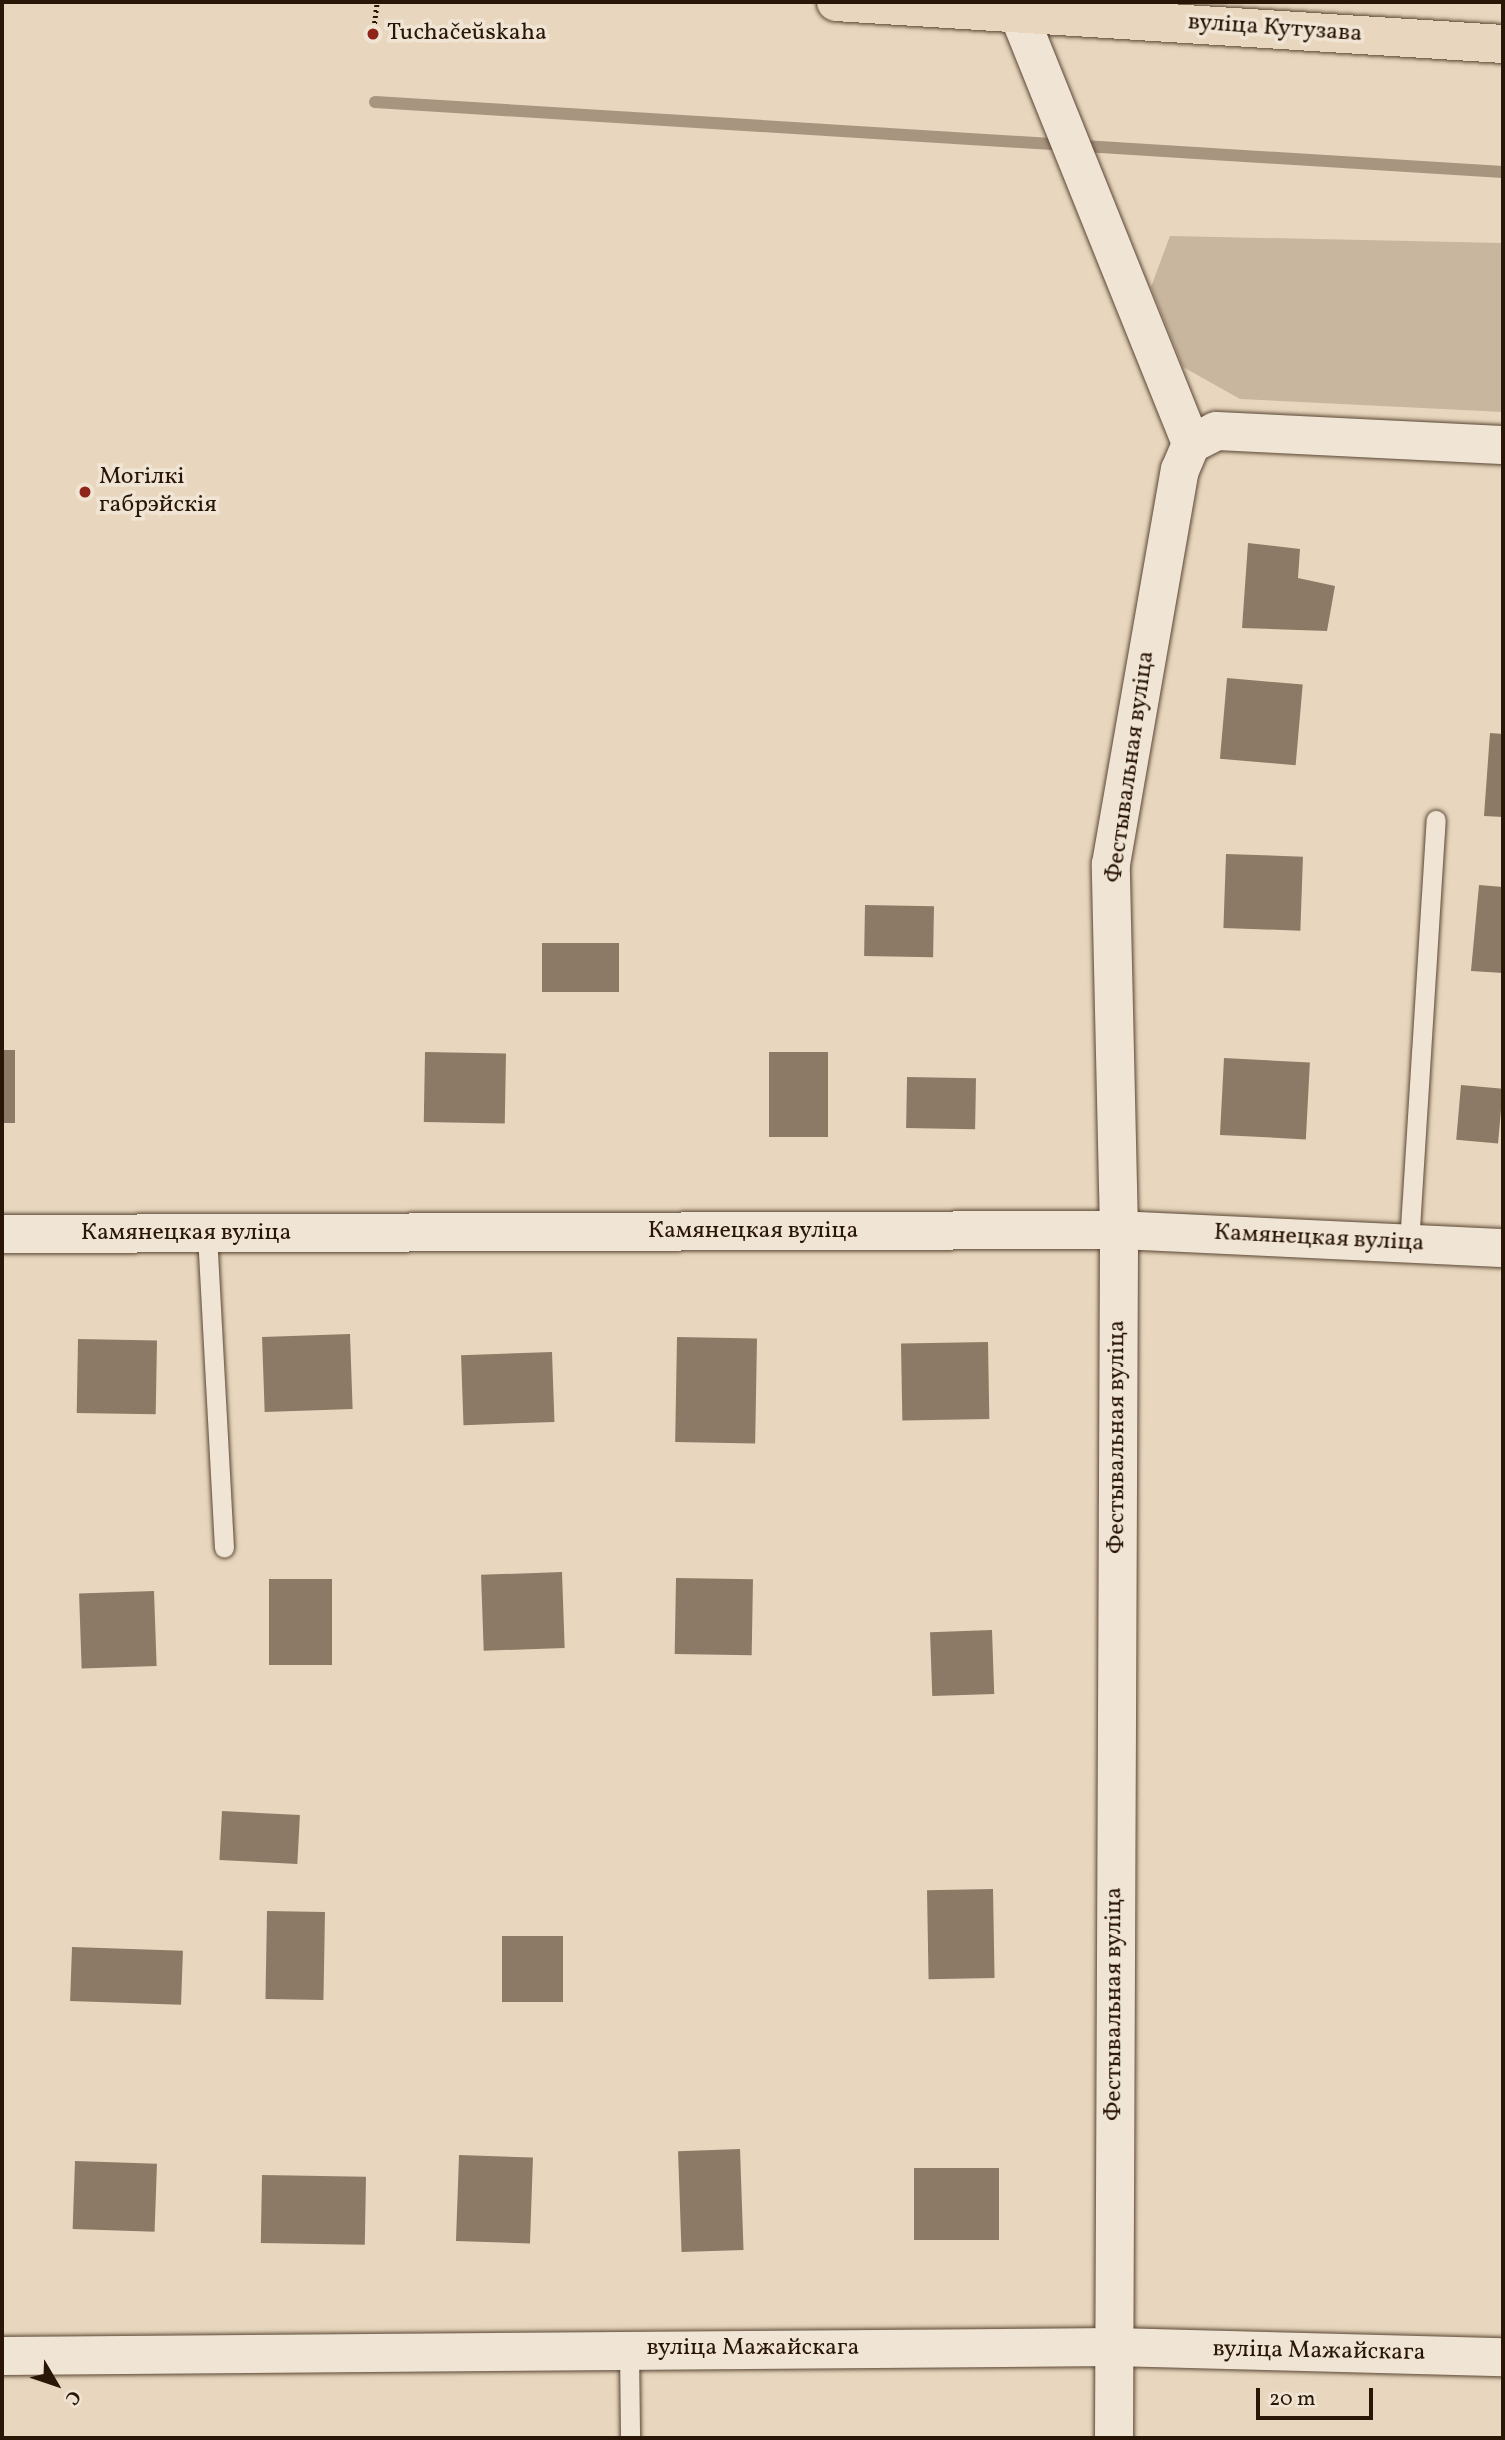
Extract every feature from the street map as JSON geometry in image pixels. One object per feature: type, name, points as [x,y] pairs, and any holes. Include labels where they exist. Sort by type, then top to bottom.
[{"type":"main road","name":"вуліца Кутузава","points":[[836,2],[1020,7],[1503,44]]},
{"type":"street","points":[[1020,7],[1071,145],[1203,438],[1503,445]]},
{"type":"street","name":"Фестывальная вуліца","points":[[1114,2438],[1119,1230],[1111,864],[1180,470],[1203,438]]},
{"type":"street","name":"Камянецкая вуліца","points":[[2,1234],[1119,1230],[1503,1248]]},
{"type":"street","name":"вуліца Мажайскага","points":[[2,2356],[1114,2347],[1503,2357]]},
{"type":"lane","points":[[1409,1244],[1436,820]]},
{"type":"lane","points":[[207,1234],[224,1548]]},
{"type":"lane","points":[[629,2350],[630,2438]]},
{"type":"path","points":[[373,34],[377,2]]},
{"type":"shaded area","points":[[1170,236],[1503,243],[1503,412],[1240,399],[1183,367],[1151,287]]},
{"type":"building","points":[[1248,543],[1300,549],[1298,578],[1335,586],[1327,631],[1242,628]]},
{"type":"building","points":[[1227,678],[1303,685],[1296,765],[1220,759]]},
{"type":"building","points":[[1490,733],[1503,734],[1503,817],[1484,816]]},
{"type":"building","points":[[1226,854],[1303,857],[1300,931],[1223,928]]},
{"type":"building","points":[[1479,885],[1503,887],[1503,973],[1471,971]]},
{"type":"building","points":[[865,905],[934,906],[933,957],[864,956]]},
{"type":"building","points":[[542,943],[619,943],[619,992],[542,992]]},
{"type":"building","points":[[2,1050],[15,1050],[15,1123],[2,1123]]},
{"type":"building","points":[[425,1052],[506,1053],[505,1123],[424,1122]]},
{"type":"building","points":[[769,1052],[828,1052],[828,1137],[769,1137]]},
{"type":"building","points":[[1224,1058],[1310,1063],[1306,1139],[1220,1135]]},
{"type":"building","points":[[907,1077],[976,1078],[975,1129],[906,1128]]},
{"type":"building","points":[[1461,1085],[1503,1089],[1498,1143],[1456,1140]]},
{"type":"building","points":[[350,1334],[353,1409],[265,1412],[262,1337]]},
{"type":"building","points":[[677,1337],[757,1338],[755,1443],[675,1442]]},
{"type":"building","points":[[78,1339],[157,1340],[156,1414],[77,1413]]},
{"type":"building","points":[[988,1342],[989,1419],[902,1421],[901,1344]]},
{"type":"building","points":[[552,1352],[554,1422],[463,1425],[461,1355]]},
{"type":"building","points":[[562,1572],[565,1648],[484,1651],[481,1575]]},
{"type":"building","points":[[676,1578],[753,1579],[752,1655],[675,1654]]},
{"type":"building","points":[[269,1579],[332,1579],[332,1665],[269,1665]]},
{"type":"building","points":[[154,1591],[157,1666],[82,1669],[79,1594]]},
{"type":"building","points":[[992,1630],[994,1694],[932,1696],[930,1632]]},
{"type":"building","points":[[222,1811],[300,1815],[297,1864],[219,1860]]},
{"type":"building","points":[[993,1889],[995,1978],[929,1979],[927,1890]]},
{"type":"building","points":[[267,1911],[325,1912],[323,2000],[265,1999]]},
{"type":"building","points":[[502,1936],[563,1936],[563,2002],[502,2002]]},
{"type":"building","points":[[72,1947],[183,1951],[181,2005],[70,2001]]},
{"type":"building","points":[[740,2149],[744,2250],[682,2252],[678,2151]]},
{"type":"building","points":[[459,2155],[533,2158],[530,2244],[456,2241]]},
{"type":"building","points":[[75,2161],[157,2164],[155,2232],[73,2229]]},
{"type":"building","points":[[914,2168],[999,2168],[999,2240],[914,2240]]},
{"type":"building","points":[[262,2175],[366,2177],[365,2245],[261,2243]]},
{"type":"waterway","points":[[375,102],[1503,172]]},
{"type":"place","name":"Tuchačeŭskaha","points":[[373,34]]},
{"type":"place","name":"Могілкі габрэйскія","points":[[85,492]]}]
